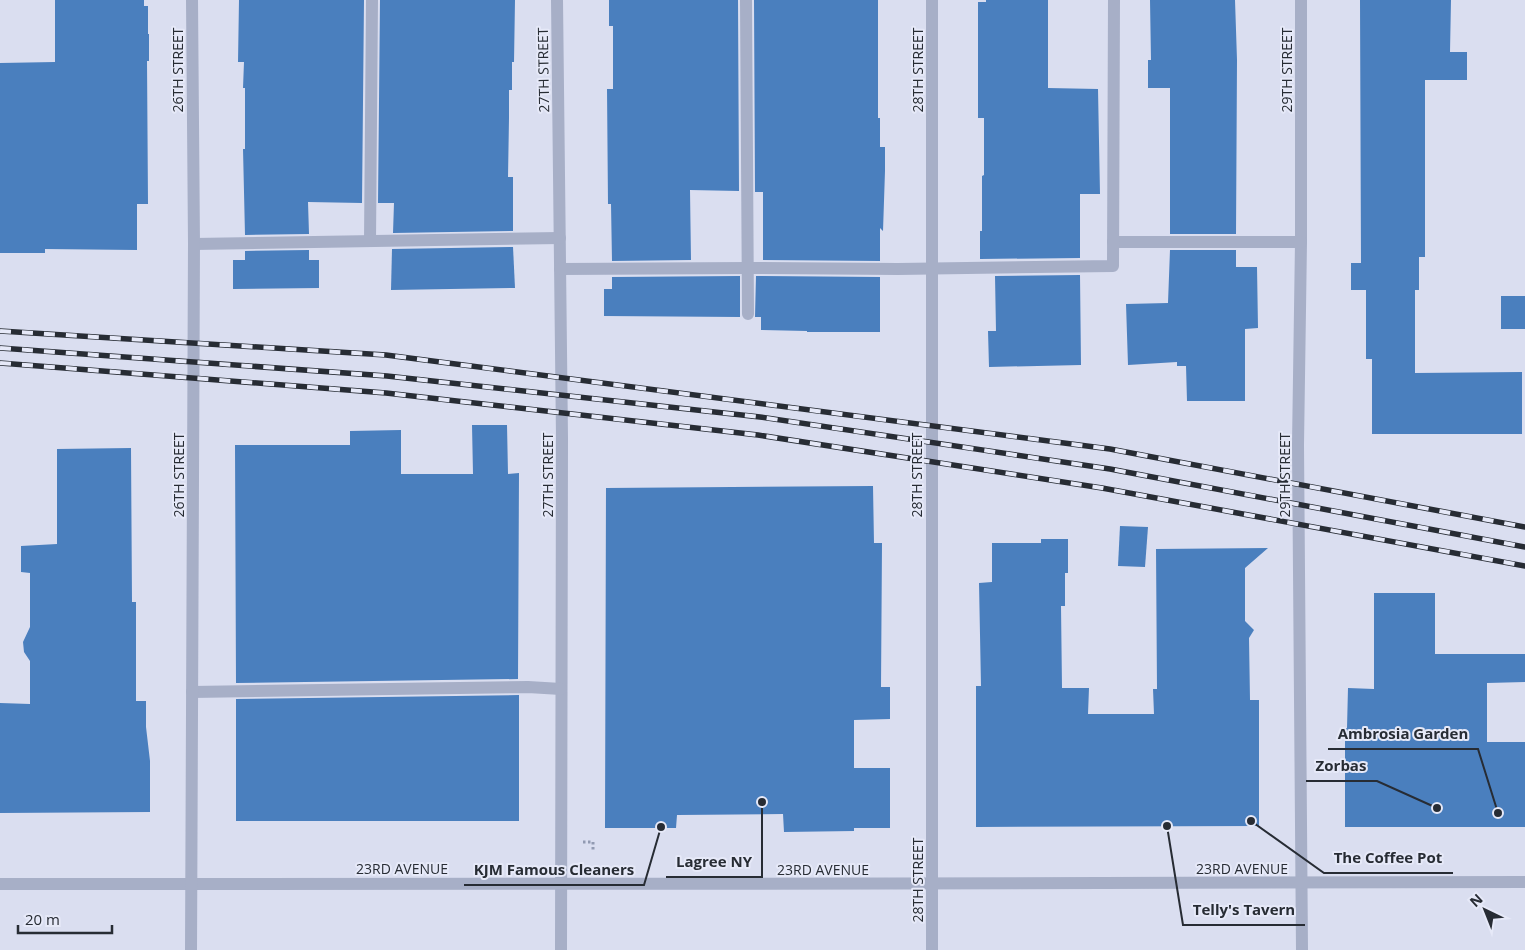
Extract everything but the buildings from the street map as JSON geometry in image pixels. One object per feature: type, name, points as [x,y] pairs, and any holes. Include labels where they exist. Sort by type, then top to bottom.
[{"type":"street","name":"26TH STREET","points":[[191,950],[194,244],[192,0]]},
{"type":"street","points":[[370,240],[372,0]]},
{"type":"street","name":"27TH STREET","points":[[557,0],[562,438],[561,950]]},
{"type":"street","points":[[746,0],[748,314]]},
{"type":"street","name":"28TH STREET","points":[[932,0],[932,950]]},
{"type":"street","points":[[560,269],[882,269],[1113,266],[1114,0]]},
{"type":"street","name":"29TH STREET","points":[[1301,0],[1301,242],[1298,445],[1302,950]]},
{"type":"street","points":[[194,244],[560,238]]},
{"type":"street","points":[[1113,242],[1301,242]]},
{"type":"street","points":[[192,692],[561,688]]},
{"type":"street","name":"23RD AVENUE","points":[[0,884],[1525,882]]},
{"type":"path","points":[[580,842],[593,842],[593,852]]},
{"type":"railway","points":[[0,331],[386,355],[1110,449],[1525,527]]},
{"type":"railway","points":[[0,348],[387,376],[760,417],[1110,469],[1525,547]]},
{"type":"railway","points":[[0,363],[386,393],[758,435],[1102,488],[1525,566]]},
{"type":"place","name":"Lagree NY","points":[[762,802]]},
{"type":"place","name":"Zorbas","points":[[1437,808]]},
{"type":"place","name":"Ambrosia Garden","points":[[1498,813]]},
{"type":"place","name":"The Coffee Pot","points":[[1251,821]]},
{"type":"place","name":"Telly's Tavern","points":[[1167,826]]},
{"type":"place","name":"KJM Famous Cleaners","points":[[661,827]]}]
